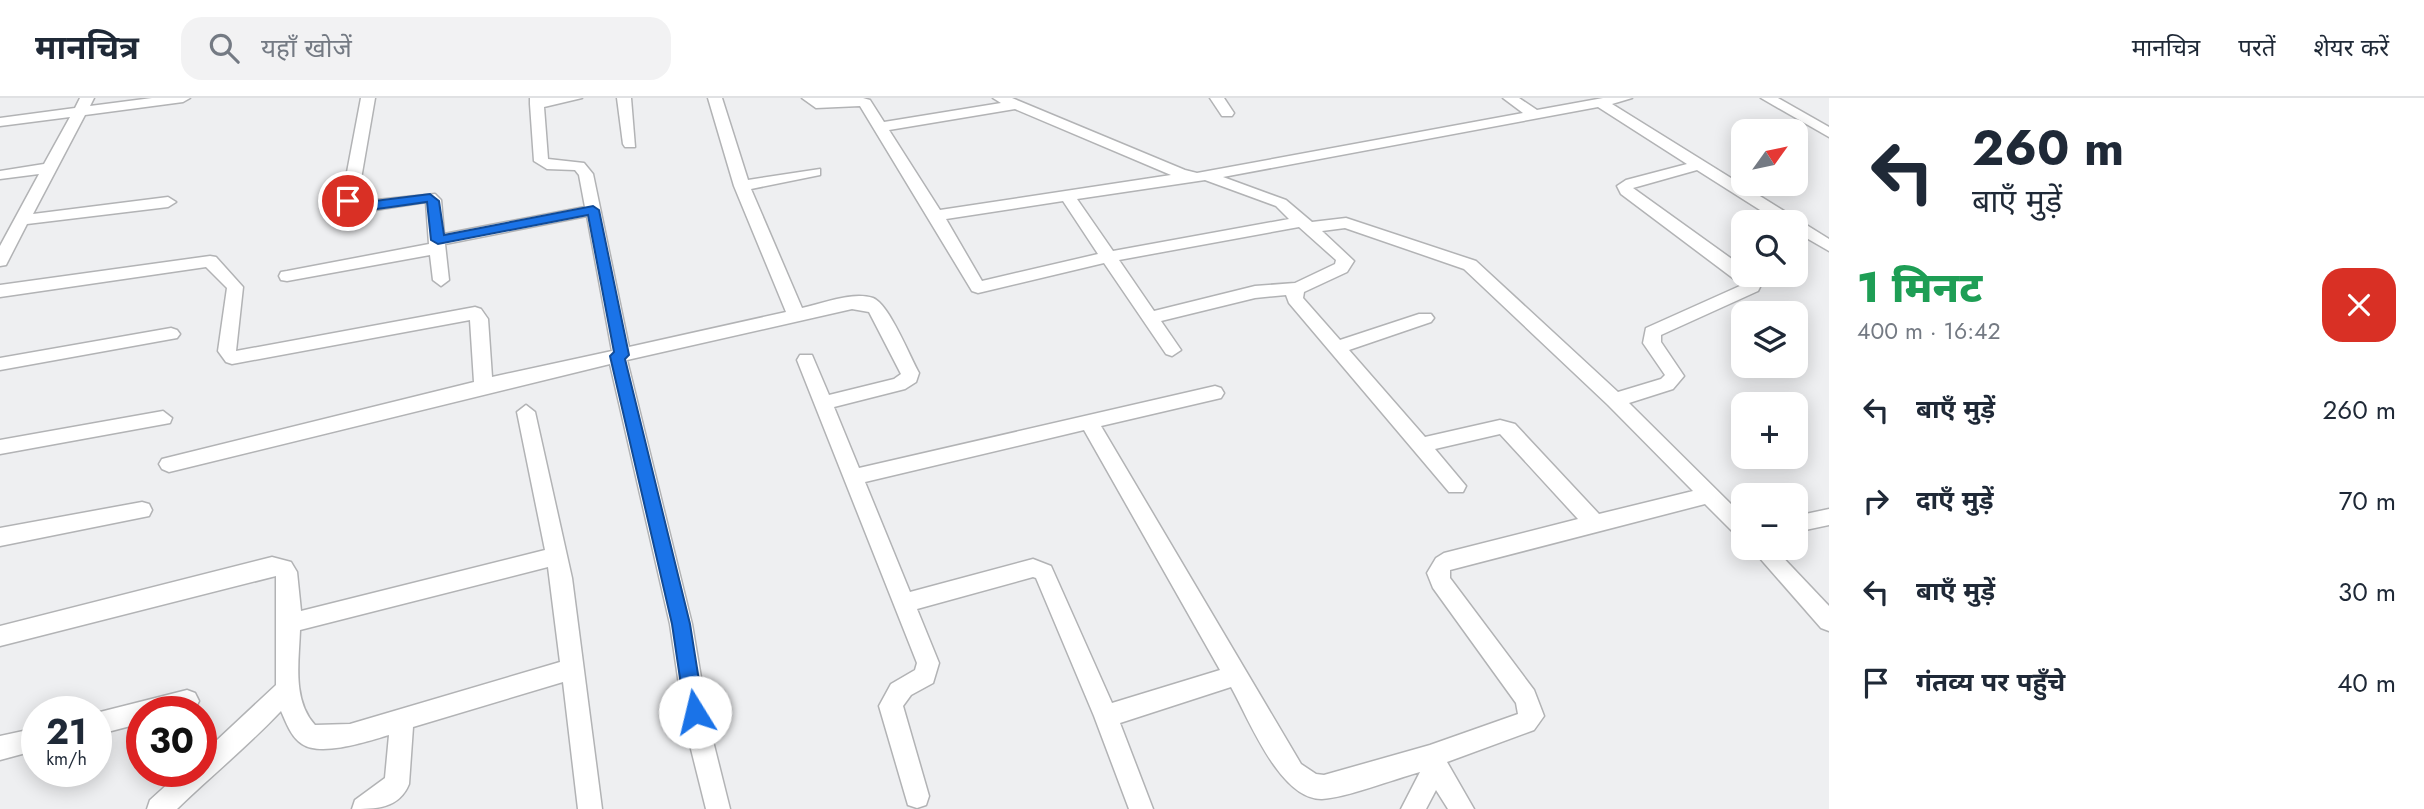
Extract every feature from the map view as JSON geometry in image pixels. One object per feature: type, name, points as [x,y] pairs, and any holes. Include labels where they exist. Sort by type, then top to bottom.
[{"type":"street","points":[[0,122],[84,105],[183,98]]},
{"type":"street","points":[[368,98],[349,204],[356,208],[430,197],[433,201],[441,280]]},
{"type":"street","points":[[575,98],[537,101],[541,161],[547,165],[572,165],[583,170],[620,355],[681,624],[697,725],[718,809]]},
{"type":"street","points":[[624,98],[630,144]]},
{"type":"street","points":[[715,98],[742,186],[796,315]]},
{"type":"street","points":[[808,98],[817,104],[863,101],[953,241],[963,270],[978,286],[1107,257],[1306,224],[1346,223],[1470,265],[1615,400],[1731,516]]},
{"type":"street","points":[[1000,98],[1198,176],[1270,197],[1306,224],[1346,261],[1341,268],[1298,288],[1255,292],[1150,318]]},
{"type":"street","points":[[1217,98],[1227,113]]},
{"type":"street","points":[[1510,98],[1537,116]]},
{"type":"street","points":[[936,216],[1198,176],[1625,98]]},
{"type":"street","points":[[1768,98],[1829,133]]},
{"type":"street","points":[[880,127],[1016,104]]},
{"type":"street","points":[[1602,104],[1771,210]]},
{"type":"street","points":[[0,261],[84,105]]},
{"type":"street","points":[[1615,400],[1667,384],[1675,376],[1652,343],[1652,332],[1752,287],[1744,276],[1626,191],[1625,186],[1630,183],[1698,165]]},
{"type":"street","points":[[0,175],[50,168]]},
{"type":"street","points":[[742,186],[815,172]]},
{"type":"street","points":[[1068,197],[1172,349]]},
{"type":"street","points":[[22,220],[168,202]]},
{"type":"street","points":[[287,276],[593,210]]},
{"type":"street","points":[[1808,233],[1829,246]]},
{"type":"street","points":[[0,291],[210,261],[235,288],[227,351],[232,358],[475,313],[479,319],[483,386]]},
{"type":"street","points":[[1298,288],[1294,292],[1295,299],[1456,486]]},
{"type":"street","points":[[169,464],[483,386],[796,315],[852,303],[869,303],[876,309],[910,377],[899,384],[823,403]]},
{"type":"street","points":[[1336,348],[1425,318]]},
{"type":"street","points":[[0,364],[171,334]]},
{"type":"street","points":[[806,360],[928,671],[925,676],[892,697],[891,706],[916,796]]},
{"type":"street","points":[[853,477],[1214,393]]},
{"type":"street","points":[[526,412],[557,556],[590,809]]},
{"type":"street","points":[[0,447],[163,418]]},
{"type":"street","points":[[1089,422],[1292,772],[1312,786],[1324,787],[1433,762],[1526,722],[1532,716],[1527,698],[1441,582],[1438,573],[1451,559],[1709,495]]},
{"type":"street","points":[[1420,445],[1500,427],[1508,429],[1516,433],[1596,525]]},
{"type":"street","points":[[0,537],[142,510]]},
{"type":"street","points":[[1808,521],[1829,517]]},
{"type":"street","points":[[289,617],[301,621],[557,556]]},
{"type":"street","points":[[1772,560],[1829,621]]},
{"type":"street","points":[[0,636],[272,566],[284,568],[286,572],[289,708],[298,726],[310,736],[350,735],[572,669]]},
{"type":"street","points":[[903,603],[1039,569],[1044,572],[1106,716],[1141,809]]},
{"type":"street","points":[[1106,716],[1237,676]]},
{"type":"street","points":[[217,758],[289,688]]},
{"type":"street","points":[[364,809],[397,784],[402,720]]},
{"type":"street","points":[[0,748],[21,743]]},
{"type":"street","points":[[1413,809],[1433,762]]},
{"type":"street","points":[[1433,762],[1462,809]]},
{"type":"street","points":[[159,809],[183,787]]},
{"type":"route","points":[[348,201],[356,208],[430,197],[433,201],[438,240],[593,210],[622,355],[617,356],[681,624],[695,712]]}]
